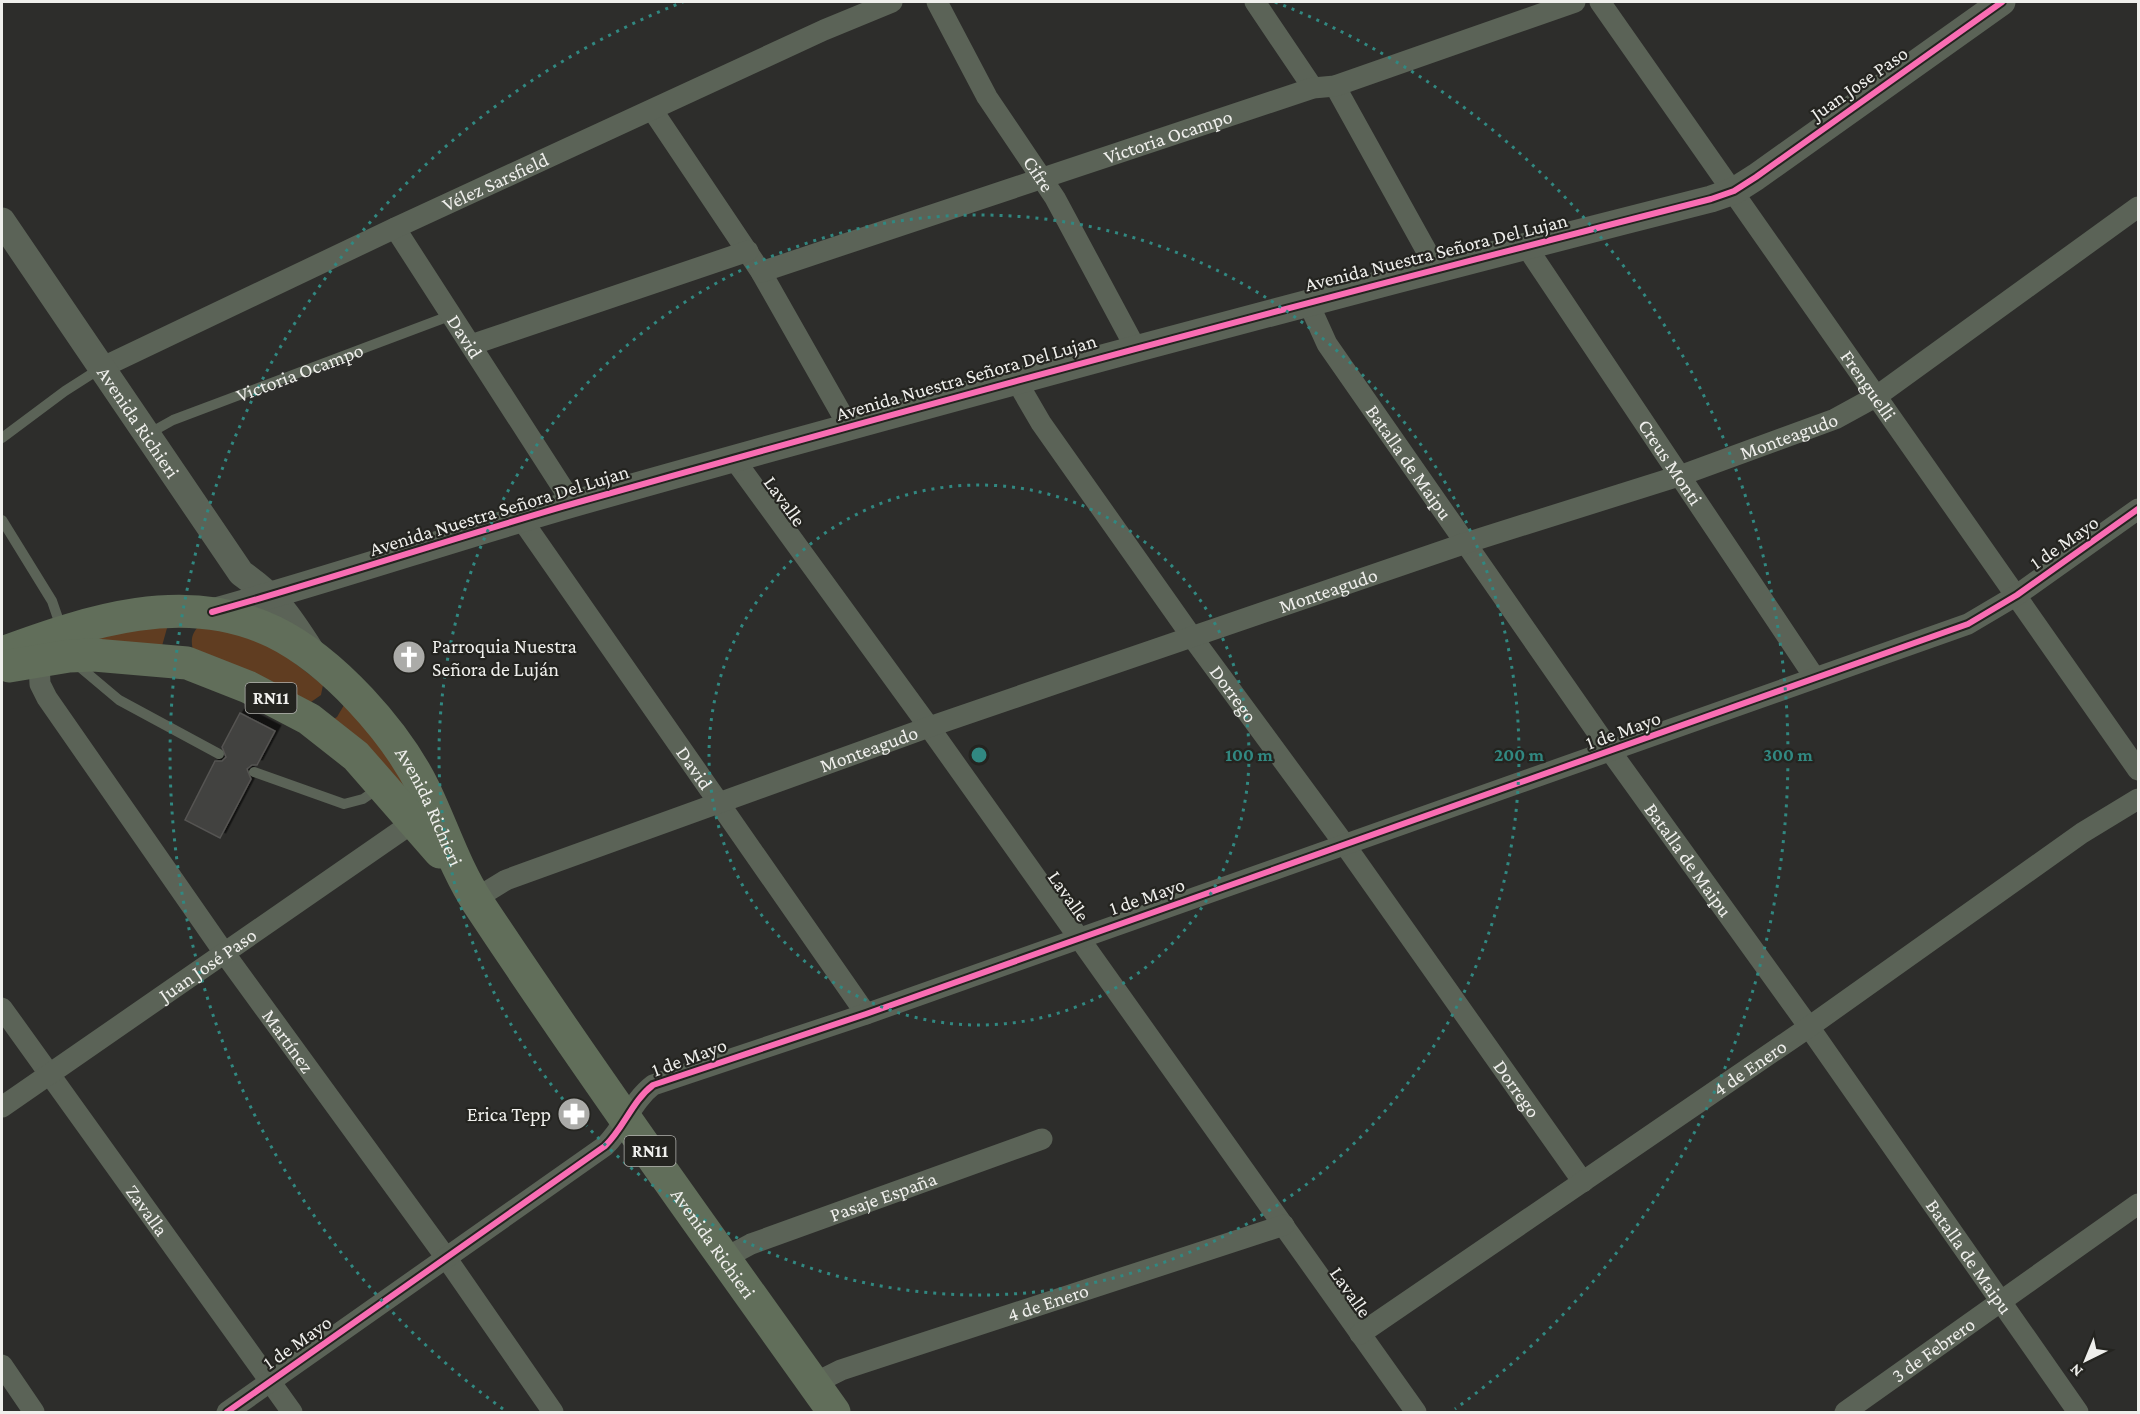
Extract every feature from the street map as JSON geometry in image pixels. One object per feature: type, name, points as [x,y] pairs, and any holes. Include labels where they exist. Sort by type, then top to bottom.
[{"type":"main road","name":"RN11","points":[[2,667],[57,649],[109,618],[204,611],[272,631],[315,658]]},
{"type":"main road","points":[[187,663],[176,647],[176,636],[184,620],[204,611]]},
{"type":"main road","name":"RN11","points":[[2,653],[57,649],[187,663],[248,687],[309,719],[356,756],[416,821],[472,894]]},
{"type":"main road","name":"Avenida Richieri","points":[[315,658],[343,683],[404,755],[422,786],[472,894],[626,1118],[834,1413]]},
{"type":"main road","name":"RN11","points":[[309,719],[328,713],[335,706],[340,698],[343,683]]},
{"type":"street","name":"Vélez Sarsfield","points":[[101,368],[395,228],[653,111],[824,30],[892,2]]},
{"type":"street","name":"Cifre","points":[[938,2],[987,97],[1055,198],[1135,347]]},
{"type":"street","points":[[1255,2],[1313,88]]},
{"type":"street","name":"Victoria Ocampo","points":[[761,272],[1313,88],[1335,86],[1575,2]]},
{"type":"street","name":"Frenguelli","points":[[1600,2],[2139,770]]},
{"type":"street","name":"Juan Jose Paso","points":[[1734,191],[2002,2]]},
{"type":"street","points":[[1335,86],[1436,268]]},
{"type":"street","points":[[653,111],[748,251],[849,427]]},
{"type":"street","name":"Avenida Nuestra Señora Del Lujan","points":[[204,611],[272,595],[573,504],[1135,347],[1734,191]]},
{"type":"street","name":"Monteagudo","points":[[472,894],[721,801],[930,727],[1466,543],[1682,475],[1835,419],[1876,396],[2139,207]]},
{"type":"street","name":"Avenida Richieri","points":[[2,221],[241,573],[272,595],[286,611],[315,658]]},
{"type":"street","name":"David","points":[[395,228],[573,504]]},
{"type":"street","name":"Creus Monti","points":[[1526,246],[1682,475],[1815,678]]},
{"type":"street","points":[[471,345],[748,251]]},
{"type":"street","name":"Batalla de Maipu","points":[[1308,302],[1327,344],[1611,752],[1809,1027],[2078,1413]]},
{"type":"street","name":"Dorrego","points":[[1016,380],[1041,423],[1192,637],[1345,845],[1583,1182]]},
{"type":"street","name":"Lavalle","points":[[734,459],[930,727],[1416,1413]]},
{"type":"street","name":"1 de Mayo","points":[[227,1413],[605,1146],[644,1092],[653,1085],[866,1014],[1968,624],[2017,595],[2139,509]]},
{"type":"street","name":"David","points":[[522,520],[721,801],[866,1014]]},
{"type":"street","name":"Martínez","points":[[57,649],[40,684],[47,698],[225,954],[447,1259],[553,1413]]},
{"type":"street","name":"4 de Enero","points":[[1360,1334],[1809,1027],[2082,834],[2139,799]]},
{"type":"street","name":"Juan José Paso","points":[[2,1107],[416,821]]},
{"type":"street","name":"Zavalla","points":[[2,1008],[292,1413]]},
{"type":"street","name":"Pasaje España","points":[[725,1258],[751,1244],[1041,1139]]},
{"type":"street","name":"3 de Febrero","points":[[1845,1413],[2139,1204]]},
{"type":"street","name":"4 de Enero","points":[[813,1384],[841,1370],[1284,1224]]},
{"type":"street","points":[[2,1365],[34,1413]]},
{"type":"lane","name":"Victoria Ocampo","points":[[148,434],[173,420],[452,315]]},
{"type":"lane","points":[[2,438],[65,391],[101,368]]},
{"type":"lane","points":[[2,520],[52,601],[57,649],[119,700],[219,754]]},
{"type":"lane","points":[[254,772],[344,804],[363,799],[383,786]]},
{"type":"shaded area","points":[[169,621],[162,646],[115,648],[86,634]]},
{"type":"shaded area","points":[[201,624],[260,636],[323,685],[321,695],[311,702],[300,704],[195,656],[192,638]]},
{"type":"shaded area","points":[[347,700],[427,810],[330,721],[337,717]]},
{"type":"building","points":[[240,713],[275,731],[257,765],[252,765],[247,769],[251,779],[220,838],[185,820],[215,761],[222,761],[226,757],[222,747]]},
{"type":"cycle path","points":[[212,612],[579,502],[861,423],[1285,309],[1711,199],[1734,191],[1756,177],[2002,2]]},
{"type":"cycle path","points":[[227,1412],[605,1146],[639,1099],[653,1085],[866,1014],[1968,624],[2017,595],[2138,509]]},
{"type":"place","name":"Parroquia Nuestra Señora de Luján","points":[[409,657]]},
{"type":"place","name":"Erica Tepp","points":[[574,1114]]}]
